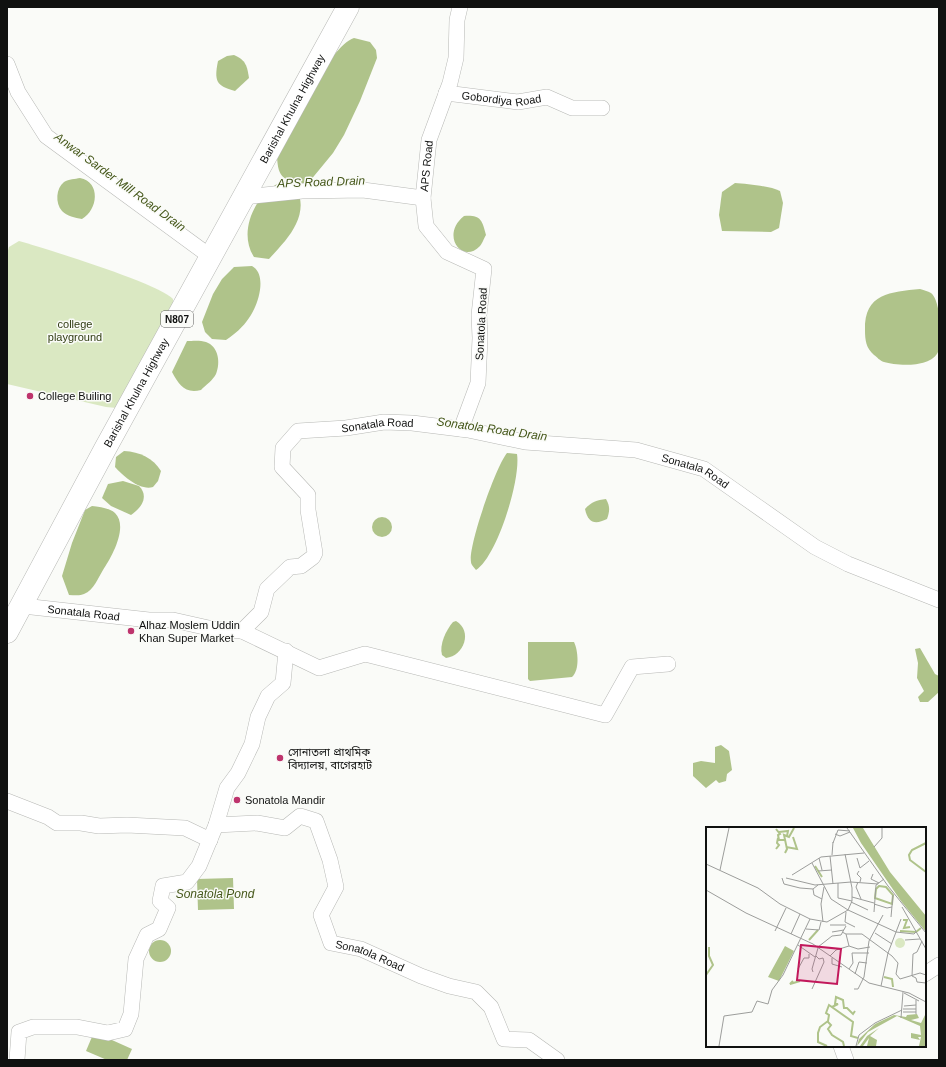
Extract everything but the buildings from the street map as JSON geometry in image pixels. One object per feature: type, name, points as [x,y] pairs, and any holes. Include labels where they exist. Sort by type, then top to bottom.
[{"type":"highway","name":"Barishal Khulna Highway","points":[[12,620],[348,7]]},
{"type":"street","name":"APS Road","points":[[244,197],[302,191],[363,190],[423,198],[429,140],[446,93],[456,58],[457,20],[460,7]]},
{"type":"street","points":[[7,64],[18,92],[46,136],[211,257]]},
{"type":"street","name":"Gobordiya Road","points":[[446,93],[518,102],[547,97],[572,108],[602,108]]},
{"type":"street","name":"Sonatola Road","points":[[423,198],[426,226],[447,252],[484,270],[479,315],[480,338],[478,383],[461,429]]},
{"type":"street","name":"Sonatala Road","points":[[12,620],[173,620],[213,630],[242,630],[262,612],[268,589],[290,567],[301,566],[313,557],[315,553],[308,510],[308,495],[282,467],[283,448],[298,431],[346,428],[384,422],[412,423],[461,429],[525,442],[636,450],[704,469],[816,547],[848,564],[939,600]]},
{"type":"street","points":[[242,630],[319,668],[365,654],[605,715],[632,668],[668,664]]},
{"type":"street","points":[[17,1060],[19,1032],[33,1027],[77,1027],[108,1033],[125,1029],[130,1014],[136,959],[147,935],[159,929],[168,908],[160,901],[163,886],[187,882],[198,866],[216,825],[227,788],[238,773],[252,744],[258,718],[268,696],[284,683],[286,651]]},
{"type":"street","points":[[7,801],[48,816],[57,822],[99,826],[127,825],[185,828],[210,840]]},
{"type":"street","name":"Sonatola Road","points":[[216,825],[257,823],[285,828],[300,816],[316,821],[330,860],[336,887],[322,915],[331,943],[361,948],[421,976],[449,986],[476,992],[491,1007],[504,1039],[528,1040],[557,1060]]},
{"type":"street","points":[[926,973],[939,965]]},
{"type":"street","points":[[841,1047],[846,1060]]},
{"type":"green space","name":"college playground","points":[[19,241],[75,258],[125,276],[164,292],[173,299],[173,306],[117,408],[106,407],[7,384],[7,254],[9,247]]},
{"type":"water","points":[[354,38],[370,42],[376,50],[377,58],[360,101],[344,135],[333,153],[305,187],[287,180],[279,170],[277,156],[322,72],[333,56]]},
{"type":"water","points":[[234,55],[241,59],[245,64],[248,70],[249,78],[235,91],[220,85],[216,73],[218,61],[227,56]]},
{"type":"water","points":[[80,178],[87,181],[91,185],[94,190],[95,197],[91,209],[82,219],[64,213],[57,200],[59,188],[64,182]]},
{"type":"water","points":[[283,181],[295,188],[298,193],[301,205],[299,218],[291,234],[269,259],[254,257],[249,247],[248,236],[252,213],[257,203],[265,194],[273,186]]},
{"type":"water","points":[[735,183],[765,187],[780,191],[783,203],[779,228],[771,232],[722,231],[719,215],[722,192]]},
{"type":"water","points":[[464,216],[474,216],[480,219],[486,235],[481,245],[473,251],[467,252],[461,250],[456,245],[454,239],[454,231],[457,224]]},
{"type":"water","points":[[252,266],[257,270],[260,276],[260,291],[256,306],[247,321],[236,333],[226,340],[212,339],[205,332],[202,322],[213,294],[222,279],[234,267]]},
{"type":"water","points":[[920,289],[931,293],[937,304],[940,321],[940,340],[938,352],[928,361],[905,365],[890,363],[879,359],[869,350],[866,344],[866,318],[869,308],[881,297],[899,291]]},
{"type":"water","points":[[187,341],[206,342],[216,351],[218,364],[216,374],[201,390],[191,391],[183,387],[177,381],[172,372]]},
{"type":"water","points":[[124,451],[146,456],[158,466],[161,471],[158,481],[153,487],[148,488],[137,485],[115,467],[116,457]]},
{"type":"water","points":[[507,453],[517,454],[515,481],[511,498],[506,516],[492,550],[484,562],[476,570],[471,562],[471,553],[478,524],[496,473]]},
{"type":"water","points":[[123,481],[139,486],[144,494],[144,498],[140,506],[131,515],[111,506],[102,498],[108,484]]},
{"type":"water","points":[[606,499],[609,509],[607,519],[599,522],[593,522],[586,514],[585,509],[594,502]]},
{"type":"water","points":[[92,506],[101,507],[115,513],[119,519],[120,526],[117,542],[110,558],[93,587],[82,595],[69,595],[62,576],[72,543],[85,510]]},
{"type":"water","points":[[382,517],[389,520],[392,527],[389,534],[382,537],[375,534],[372,527],[375,520]]},
{"type":"water","points":[[456,621],[461,625],[464,631],[464,642],[458,653],[446,658],[442,655],[441,651],[442,642],[448,629],[453,622]]},
{"type":"water","points":[[528,642],[574,642],[578,660],[575,674],[572,677],[530,681],[528,679]]},
{"type":"water","points":[[920,648],[935,674],[939,676],[939,692],[928,702],[920,702],[918,697],[924,691],[917,678],[918,663],[915,649]]},
{"type":"water","points":[[721,745],[729,751],[732,770],[727,774],[726,781],[719,783],[716,780],[706,788],[693,776],[693,763],[701,761],[715,763],[715,747]]},
{"type":"water","name":"Sonatola Pond","points":[[233,878],[234,909],[198,910],[197,879]]},
{"type":"water","points":[[160,940],[168,943],[171,951],[168,959],[160,962],[152,959],[149,951],[152,943]]},
{"type":"water","points":[[94,1032],[132,1049],[127,1060],[107,1060],[86,1051]]},
{"type":"place","name":"College Builing","points":[[30,396]]},
{"type":"place","name":"Alhaz Moslem Uddin Khan Super Market","points":[[131,631]]},
{"type":"place","name":"সোনাতলা প্রাথমিক বিদ্যালয়, বাগেরহাট","points":[[280,758]]},
{"type":"place","name":"Sonatola Mandir","points":[[237,800]]},
{"type":"water label","name":"Anwar Sarder Mill Road Drain","points":[[120,182]]},
{"type":"water label","name":"APS Road Drain","points":[[321,182]]},
{"type":"water label","name":"Sonatola Road Drain","points":[[492,429]]}]
